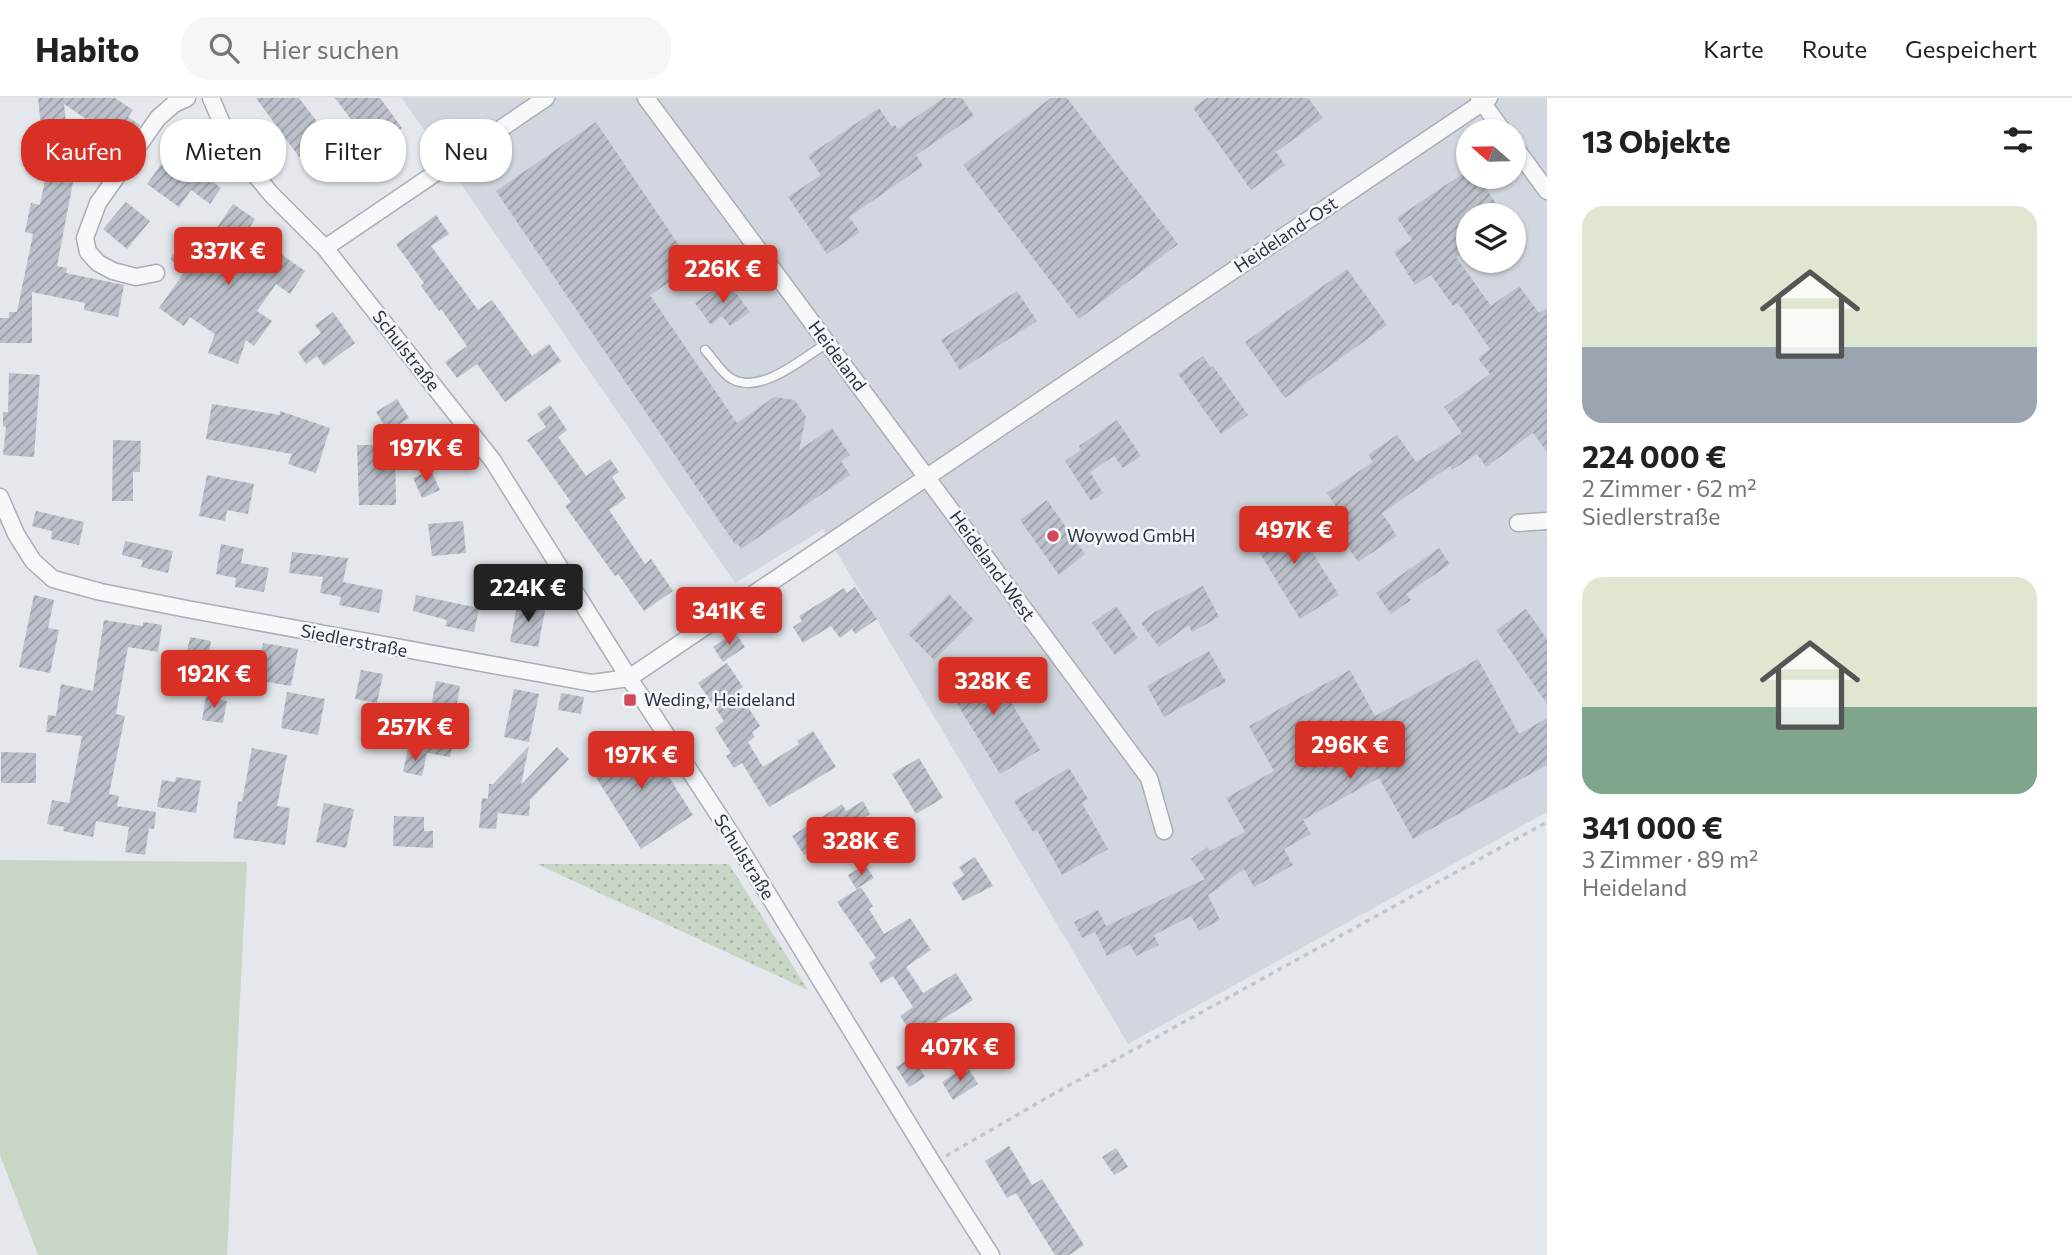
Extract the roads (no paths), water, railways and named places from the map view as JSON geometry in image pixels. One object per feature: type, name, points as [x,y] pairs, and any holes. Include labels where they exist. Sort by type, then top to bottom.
[{"type":"street","points":[[156,273],[136,277],[113,271],[98,263],[88,252],[85,238],[98,203],[158,118],[174,104],[187,98]]},
{"type":"street","name":"Schulstraße","points":[[211,98],[226,133],[244,161],[271,194],[325,248],[494,461],[629,678],[733,837],[991,1255]]},
{"type":"street","points":[[325,248],[546,98]]},
{"type":"street","name":"Heideland","points":[[646,98],[928,478]]},
{"type":"street","name":"Heideland-Ost","points":[[928,478],[1483,100],[1495,119]]},
{"type":"street","points":[[1526,162],[1547,191]]},
{"type":"street","points":[[629,678],[928,478]]},
{"type":"street","name":"Heideland-West","points":[[928,478],[1149,778],[1164,831]]},
{"type":"street","name":"Siedlerstraße","points":[[0,498],[16,534],[33,562],[53,579],[101,592],[187,609],[579,681],[592,683],[629,678]]},
{"type":"street","points":[[1518,523],[1547,521]]},
{"type":"lane","points":[[705,350],[731,379],[750,383],[768,380],[827,343]]},
{"type":"place","name":"Woywod GmbH","points":[[1053,536]]},
{"type":"place","name":"Weding, Heideland","points":[[630,700]]}]
